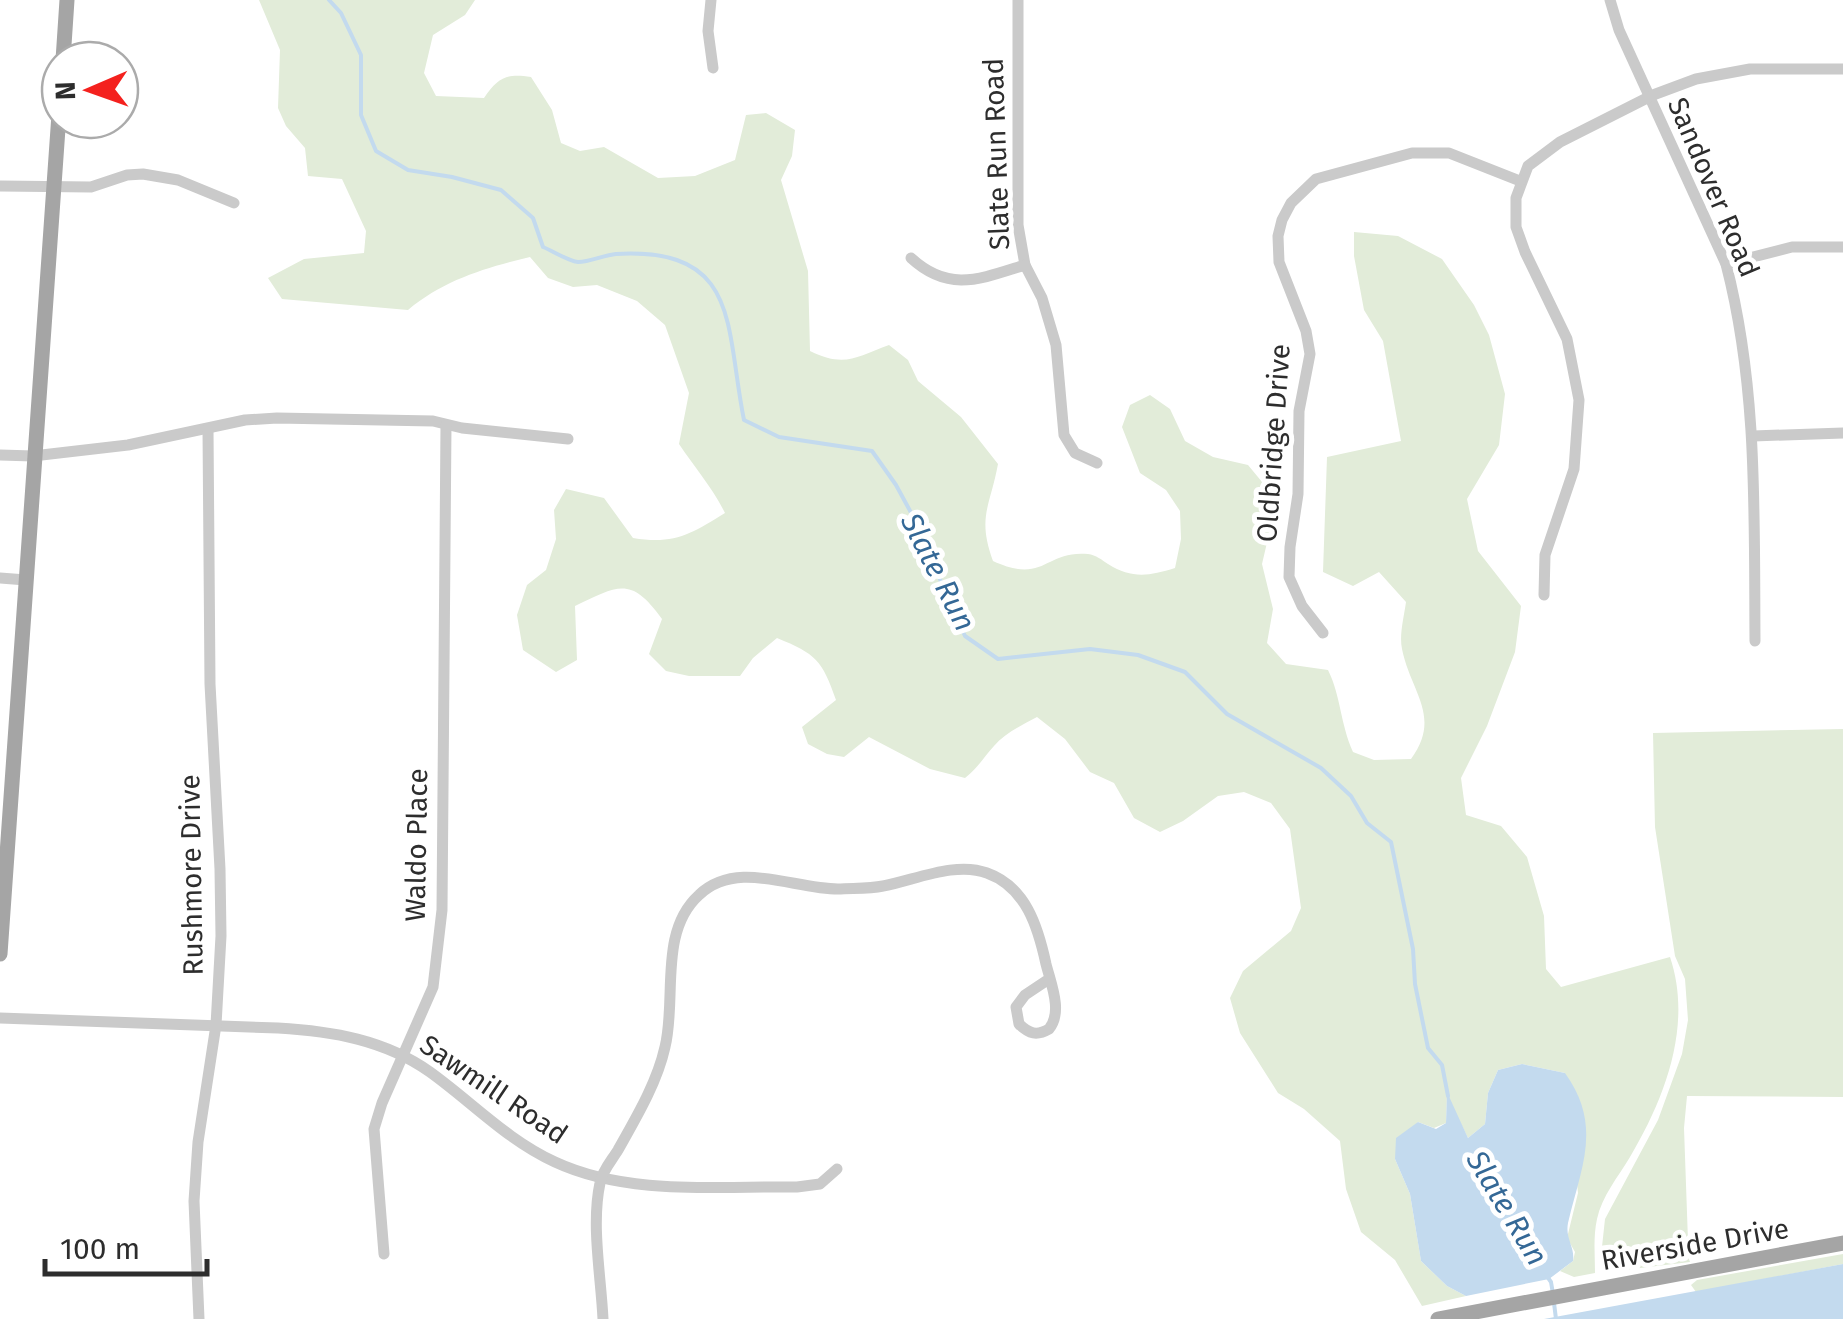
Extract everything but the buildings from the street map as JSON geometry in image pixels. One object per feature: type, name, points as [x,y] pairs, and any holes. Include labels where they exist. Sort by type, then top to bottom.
[{"type":"main road","points":[[64,40],[67,0]]},
{"type":"main road","points":[[0,954],[57,140]]},
{"type":"main road","name":"Riverside Drive","points":[[1438,1319],[1843,1243]]},
{"type":"street","points":[[710,0],[708,31],[714,68]]},
{"type":"street","name":"Slate Run Road","points":[[1018,0],[1018,225],[1025,264],[1042,298],[1056,345],[1064,436],[1075,453],[1096,463]]},
{"type":"street","name":"Sandover Road","points":[[1610,0],[1726,264],[1750,393],[1756,640]]},
{"type":"street","points":[[1544,595],[1545,555],[1574,469],[1579,400],[1567,339],[1516,227],[1514,213],[1520,181],[1528,166],[1542,153],[1650,98],[1717,74],[1750,69],[1843,70]]},
{"type":"street","name":"Oldbridge Drive","points":[[1324,633],[1302,606],[1289,578],[1298,494],[1298,411],[1310,354],[1306,331],[1279,262],[1282,220],[1290,203],[1316,179],[1412,153],[1449,153],[1520,181]]},
{"type":"street","points":[[0,186],[92,187],[143,174],[178,180],[234,202]]},
{"type":"street","points":[[1726,264],[1792,248],[1843,246]]},
{"type":"street","points":[[911,258],[928,274],[950,281],[1025,264]]},
{"type":"street","points":[[0,455],[33,456],[128,444],[245,420],[277,418],[411,420],[568,438]]},
{"type":"street","name":"Waldo Place","points":[[384,1254],[374,1129],[433,987],[442,910],[446,424]]},
{"type":"street","name":"Rushmore Drive","points":[[198,1319],[194,1200],[198,1142],[216,1026],[220,869],[210,684],[208,428]]},
{"type":"street","points":[[1753,436],[1843,433]]},
{"type":"street","points":[[0,578],[26,580]]},
{"type":"street","points":[[603,1319],[596,1206],[600,1178],[648,1092],[664,1051],[672,1015],[672,953],[680,925],[698,895],[722,880],[752,878],[834,889],[878,887],[956,870],[988,873],[1010,885],[1036,925],[1057,1012],[1055,1022],[1045,1032],[1030,1033],[1019,1024],[1016,1007],[1025,995],[1049,979]]},
{"type":"street","name":"Sawmill Road","points":[[0,1018],[338,1033],[361,1039],[428,1071],[505,1134],[534,1152],[600,1178],[654,1185],[797,1186],[820,1184],[837,1169]]},
{"type":"green space","points":[[259,0],[475,0],[465,15],[433,35],[424,73],[436,96],[484,98],[503,78],[531,77],[552,110],[561,143],[580,151],[604,147],[658,178],[695,176],[735,160],[746,115],[766,113],[795,130],[792,156],[781,180],[808,271],[810,351],[842,360],[889,345],[908,360],[918,381],[961,417],[998,464],[985,522],[993,561],[1024,569],[1073,554],[1088,554],[1133,574],[1175,568],[1181,539],[1180,511],[1166,490],[1140,473],[1122,427],[1130,405],[1150,395],[1170,409],[1185,441],[1213,457],[1248,465],[1277,500],[1262,564],[1273,609],[1267,643],[1286,664],[1328,670],[1353,752],[1374,760],[1411,759],[1420,744],[1424,717],[1402,649],[1406,602],[1379,572],[1353,586],[1323,572],[1327,457],[1401,441],[1383,341],[1364,310],[1354,256],[1354,232],[1398,236],[1442,259],[1474,305],[1489,335],[1505,394],[1499,445],[1467,499],[1478,551],[1521,606],[1515,652],[1487,726],[1461,778],[1466,815],[1501,826],[1527,857],[1544,916],[1546,969],[1561,987],[1670,957],[1676,983],[1677,1035],[1672,1060],[1643,1134],[1599,1211],[1595,1273],[1574,1277],[1560,1271],[1573,1261],[1575,1252],[1567,1238],[1578,1193],[1565,1073],[1522,1064],[1498,1070],[1488,1093],[1485,1124],[1468,1138],[1447,1096],[1446,1123],[1434,1128],[1418,1122],[1395,1159],[1410,1194],[1421,1261],[1447,1286],[1466,1296],[1422,1306],[1395,1260],[1361,1232],[1346,1189],[1340,1141],[1304,1109],[1278,1093],[1240,1033],[1230,998],[1243,971],[1291,931],[1301,908],[1290,829],[1271,803],[1244,792],[1218,796],[1160,832],[1134,818],[1114,783],[1090,772],[1065,739],[1037,717],[1003,737],[965,778],[930,769],[869,737],[844,757],[827,754],[808,744],[802,727],[836,700],[821,667],[809,654],[777,638],[753,658],[740,676],[689,676],[666,671],[649,654],[662,619],[632,590],[603,593],[575,606],[577,660],[556,672],[523,650],[517,615],[527,585],[546,570],[556,539],[554,510],[566,489],[604,498],[633,538],[671,539],[725,513],[679,444],[689,393],[665,325],[637,301],[597,285],[573,287],[548,278],[530,257],[466,276],[408,310],[282,299],[268,278],[304,259],[364,253],[366,231],[342,179],[308,176],[305,148],[286,126],[278,108],[280,50]]},
{"type":"green space","points":[[1843,729],[1843,1097],[1687,1096],[1686,1250],[1690,1262],[1607,1272],[1601,1256],[1605,1219],[1658,1120],[1682,1054],[1688,1020],[1685,979],[1675,956],[1655,827],[1653,733]]},
{"type":"green space","points":[[1843,1254],[1843,1264],[1696,1292],[1691,1285],[1697,1280]]},
{"type":"water","points":[[1522,1064],[1565,1073],[1583,1111],[1586,1147],[1567,1229],[1573,1261],[1549,1279],[1466,1296],[1447,1286],[1421,1261],[1410,1194],[1395,1159],[1396,1138],[1418,1122],[1436,1129],[1446,1123],[1447,1092],[1468,1138],[1485,1124],[1488,1093],[1498,1070]]},
{"type":"water","points":[[1843,1264],[1843,1319],[1544,1319]]},
{"type":"waterway","name":"Slate Run","points":[[329,0],[341,13],[361,55],[361,115],[376,151],[408,170],[501,190],[533,218],[543,247],[570,260],[583,262],[616,254],[657,255],[686,264],[706,279],[720,299],[728,324],[744,420],[779,437],[872,451],[927,542],[965,636],[998,659],[1090,649],[1138,655],[1185,672],[1227,714],[1321,768],[1351,796],[1367,823],[1391,842],[1428,1048],[1442,1065],[1448,1096]]},
{"type":"waterway","name":"Slate Run","points":[[1546,1275],[1553,1294]]},
{"type":"waterway","name":"Slate Run","points":[[1554,1303],[1556,1319]]}]
